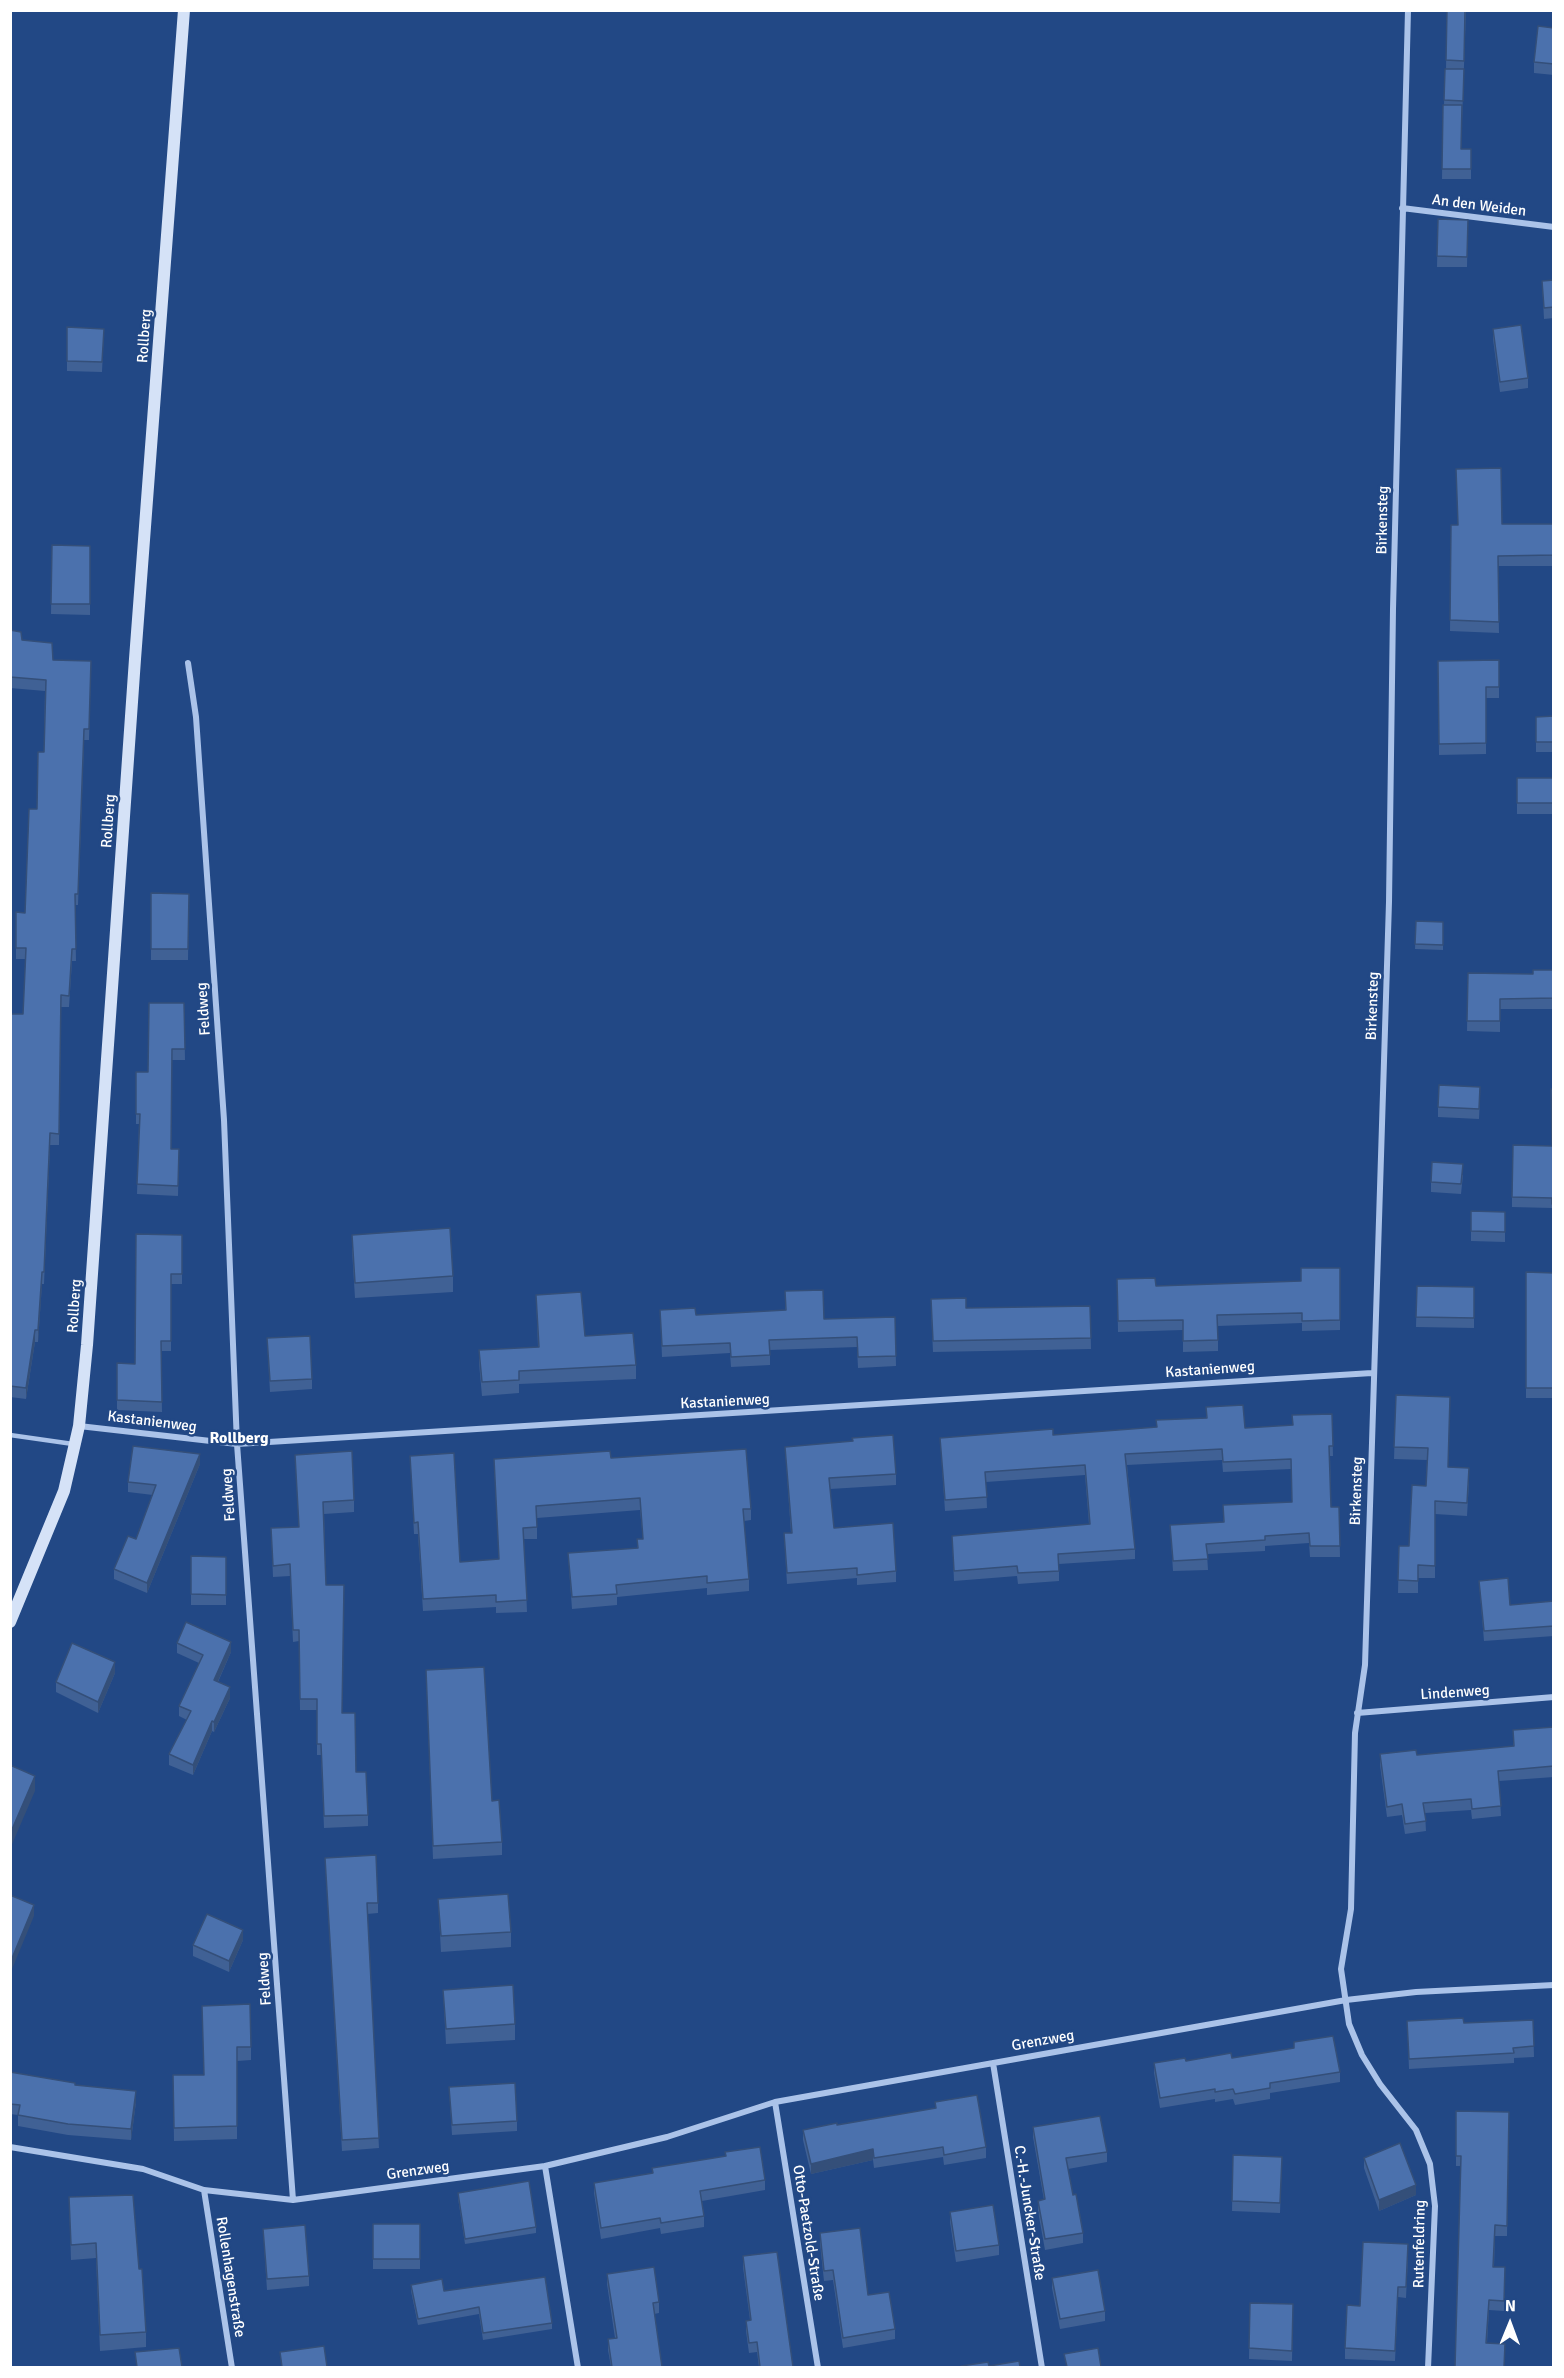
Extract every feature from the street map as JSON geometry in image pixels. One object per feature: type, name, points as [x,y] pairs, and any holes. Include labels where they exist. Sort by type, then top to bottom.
[{"type":"main road","name":"Rollberg","points":[[10,1622],[64,1491],[79,1426],[88,1333],[134,670],[184,10]]},
{"type":"street","name":"Birkensteg","points":[[1346,2000],[1341,1969],[1351,1908],[1355,1733],[1365,1665],[1372,1373],[1389,903],[1408,10]]},
{"type":"street","name":"An den Weiden","points":[[1402,208],[1554,227]]},
{"type":"street","name":"Feldweg","points":[[188,663],[196,717],[224,1120],[237,1444],[293,2200]]},
{"type":"street","name":"Kastanienweg","points":[[79,1426],[237,1444],[1372,1373]]},
{"type":"street","name":"Lindenweg","points":[[1358,1713],[1554,1697]]},
{"type":"street","name":"Grenzweg","points":[[293,2200],[545,2166],[667,2137],[775,2102],[1346,2000],[1416,1992],[1554,1985]]},
{"type":"street","name":"Rutenfeldring","points":[[1346,2000],[1349,2024],[1362,2055],[1380,2084],[1416,2130],[1430,2164],[1435,2206],[1428,2367]]},
{"type":"street","name":"C.-H.-Juncker-Straße","points":[[993,2062],[1042,2367]]},
{"type":"street","name":"Otto-Paetzold-Straße","points":[[775,2102],[818,2367]]},
{"type":"street","points":[[10,2147],[143,2169],[204,2190],[293,2200]]},
{"type":"street","points":[[545,2166],[578,2367]]},
{"type":"street","name":"Rollenhagenstraße","points":[[204,2190],[232,2367]]},
{"type":"lane","points":[[10,1435],[75,1444]]},
{"type":"building","points":[[1447,10],[1465,10],[1464,61],[1446,60]]},
{"type":"building","points":[[1538,26],[1554,28],[1554,64],[1534,62]]},
{"type":"building","points":[[1445,69],[1464,69],[1463,101],[1444,100]]},
{"type":"building","points":[[1443,105],[1462,105],[1461,149],[1471,149],[1471,169],[1442,169]]},
{"type":"building","points":[[1438,219],[1468,220],[1467,257],[1437,256]]},
{"type":"building","points":[[1554,280],[1554,307],[1544,308],[1542,281]]},
{"type":"building","points":[[1521,325],[1528,378],[1500,382],[1493,329]]},
{"type":"building","points":[[67,327],[104,329],[102,362],[67,361]]},
{"type":"building","points":[[1501,468],[1502,524],[1554,524],[1554,555],[1498,556],[1499,622],[1450,620],[1451,525],[1458,525],[1456,469]]},
{"type":"building","points":[[52,545],[90,546],[90,604],[51,604]]},
{"type":"building","points":[[10,630],[21,632],[22,640],[52,643],[53,660],[91,661],[89,729],[84,729],[78,894],[75,894],[76,949],[72,949],[69,996],[61,995],[59,1134],[50,1133],[44,1272],[42,1272],[38,1330],[35,1330],[26,1388],[10,1386],[10,1014],[23,1014],[26,948],[16,948],[16,912],[25,913],[29,809],[37,809],[38,752],[44,752],[46,680],[10,677]]},
{"type":"building","points":[[1499,660],[1499,687],[1486,687],[1486,743],[1439,744],[1438,661]]},
{"type":"building","points":[[1554,716],[1554,742],[1536,742],[1536,717]]},
{"type":"building","points":[[1517,778],[1554,778],[1554,803],[1517,803]]},
{"type":"building","points":[[151,893],[189,894],[188,949],[151,949]]},
{"type":"building","points":[[1416,921],[1443,922],[1443,945],[1415,944]]},
{"type":"building","points":[[1533,970],[1554,970],[1554,998],[1500,999],[1500,1021],[1467,1021],[1468,973],[1533,974]]},
{"type":"building","points":[[149,1003],[184,1003],[185,1049],[172,1049],[171,1149],[179,1149],[178,1186],[137,1184],[140,1114],[136,1114],[136,1072],[148,1072]]},
{"type":"building","points":[[1439,1085],[1480,1087],[1479,1109],[1438,1107]]},
{"type":"building","points":[[1551,1089],[1554,1089],[1554,1204],[1552,1204],[1552,1198],[1512,1197],[1513,1145],[1552,1146]]},
{"type":"building","points":[[1432,1162],[1463,1164],[1461,1184],[1431,1182]]},
{"type":"building","points":[[1471,1211],[1505,1212],[1505,1232],[1471,1231]]},
{"type":"building","points":[[450,1228],[453,1276],[355,1283],[352,1235]]},
{"type":"building","points":[[136,1234],[182,1235],[182,1274],[171,1274],[171,1341],[161,1341],[162,1402],[117,1400],[117,1363],[135,1364]]},
{"type":"building","points":[[1301,1268],[1340,1268],[1340,1320],[1302,1321],[1302,1313],[1217,1315],[1218,1340],[1183,1341],[1183,1320],[1118,1321],[1117,1279],[1155,1278],[1156,1286],[1301,1281]]},
{"type":"building","points":[[1526,1272],[1554,1273],[1554,1388],[1526,1388]]},
{"type":"building","points":[[1417,1286],[1474,1287],[1474,1318],[1416,1317]]},
{"type":"building","points":[[823,1290],[824,1319],[895,1317],[896,1356],[858,1357],[857,1337],[769,1340],[770,1355],[731,1357],[730,1343],[662,1346],[660,1310],[695,1308],[696,1315],[786,1310],[785,1291]]},
{"type":"building","points":[[581,1292],[585,1336],[633,1333],[636,1365],[519,1371],[519,1380],[482,1382],[479,1350],[539,1347],[536,1295]]},
{"type":"building","points":[[966,1298],[966,1308],[1090,1306],[1091,1338],[933,1341],[931,1299]]},
{"type":"building","points":[[310,1336],[312,1379],[270,1381],[267,1338]]},
{"type":"building","points":[[1396,1395],[1450,1397],[1448,1467],[1469,1468],[1467,1503],[1435,1501],[1435,1566],[1418,1565],[1418,1581],[1398,1580],[1399,1546],[1409,1546],[1412,1485],[1426,1486],[1428,1448],[1394,1447]]},
{"type":"building","points":[[1243,1405],[1245,1428],[1293,1425],[1292,1415],[1332,1414],[1333,1446],[1329,1446],[1331,1507],[1339,1507],[1340,1546],[1310,1546],[1309,1533],[1265,1536],[1265,1540],[1206,1544],[1208,1559],[1173,1561],[1170,1525],[1224,1522],[1223,1505],[1292,1502],[1291,1459],[1223,1462],[1222,1449],[1125,1454],[1135,1549],[1058,1554],[1059,1571],[1018,1573],[1017,1566],[954,1571],[952,1536],[1090,1524],[1085,1465],[985,1472],[987,1497],[945,1500],[940,1438],[1053,1429],[1053,1435],[1157,1427],[1156,1420],[1207,1418],[1206,1407]]},
{"type":"building","points":[[893,1435],[896,1474],[829,1478],[834,1528],[893,1523],[896,1571],[857,1575],[857,1568],[787,1573],[784,1533],[792,1533],[785,1447]]},
{"type":"building","points":[[133,1446],[200,1454],[147,1583],[114,1569],[128,1536],[136,1539],[156,1485],[128,1482]]},
{"type":"building","points":[[746,1449],[751,1509],[743,1509],[749,1579],[707,1583],[707,1576],[616,1585],[617,1594],[572,1597],[568,1553],[638,1548],[637,1539],[643,1539],[640,1498],[536,1506],[537,1527],[523,1528],[527,1600],[496,1602],[496,1595],[423,1599],[418,1522],[414,1523],[410,1456],[454,1453],[460,1562],[499,1559],[494,1459],[610,1451],[611,1458]]},
{"type":"building","points":[[352,1451],[354,1500],[323,1502],[326,1585],[344,1585],[342,1713],[355,1713],[356,1772],[366,1772],[368,1815],[324,1816],[321,1744],[317,1744],[317,1699],[300,1699],[299,1630],[293,1630],[290,1564],[273,1566],[271,1528],[299,1527],[295,1455]]},
{"type":"building","points":[[191,1556],[226,1557],[226,1595],[191,1594]]},
{"type":"building","points":[[1508,1578],[1510,1605],[1554,1601],[1554,1626],[1484,1631],[1479,1581]]},
{"type":"building","points":[[186,1622],[231,1642],[214,1680],[230,1687],[193,1765],[169,1754],[191,1711],[179,1706],[203,1655],[177,1643]]},
{"type":"building","points":[[72,1643],[115,1662],[98,1702],[56,1682]]},
{"type":"building","points":[[484,1667],[492,1801],[499,1800],[502,1842],[433,1846],[426,1670]]},
{"type":"building","points":[[1554,1727],[1554,1766],[1498,1771],[1501,1806],[1472,1809],[1471,1799],[1423,1803],[1426,1821],[1405,1824],[1402,1804],[1387,1807],[1380,1754],[1416,1750],[1417,1755],[1514,1746],[1513,1730]]},
{"type":"building","points":[[10,1765],[35,1776],[10,1834]]},
{"type":"building","points":[[376,1855],[378,1903],[367,1903],[379,2138],[342,2140],[325,1858]]},
{"type":"building","points":[[508,1894],[511,1932],[441,1936],[438,1899]]},
{"type":"building","points":[[10,1895],[34,1905],[10,1963]]},
{"type":"building","points":[[207,1914],[243,1930],[229,1961],[193,1945]]},
{"type":"building","points":[[513,1985],[515,2024],[446,2029],[443,1990]]},
{"type":"building","points":[[250,2004],[251,2047],[237,2047],[237,2126],[174,2128],[173,2075],[204,2075],[202,2006]]},
{"type":"building","points":[[1463,2018],[1464,2023],[1533,2020],[1534,2046],[1513,2048],[1514,2053],[1409,2059],[1407,2021]]},
{"type":"building","points":[[1333,2036],[1340,2072],[1270,2083],[1270,2088],[1235,2094],[1233,2089],[1215,2092],[1215,2089],[1160,2098],[1154,2063],[1185,2058],[1186,2061],[1231,2053],[1232,2058],[1294,2048],[1294,2042]]},
{"type":"building","points":[[10,2072],[75,2083],[75,2085],[136,2091],[131,2129],[68,2124],[18,2115],[20,2105],[10,2104]]},
{"type":"building","points":[[515,2083],[517,2121],[452,2125],[449,2087]]},
{"type":"building","points":[[977,2095],[986,2147],[944,2155],[943,2147],[874,2158],[873,2149],[811,2164],[803,2130],[936,2108],[935,2102]]},
{"type":"building","points":[[1456,2111],[1509,2112],[1507,2226],[1495,2225],[1493,2267],[1505,2267],[1504,2301],[1489,2300],[1486,2343],[1505,2344],[1504,2367],[1455,2367],[1461,2156],[1456,2156]]},
{"type":"building","points":[[1100,2116],[1107,2152],[1066,2158],[1083,2233],[1045,2239],[1038,2201],[1045,2199],[1033,2127]]},
{"type":"building","points":[[1400,2143],[1416,2185],[1379,2200],[1364,2158]]},
{"type":"building","points":[[760,2147],[765,2180],[700,2191],[704,2216],[661,2223],[660,2218],[601,2228],[594,2183],[653,2173],[652,2168],[726,2156],[725,2152]]},
{"type":"building","points":[[1233,2155],[1282,2157],[1280,2203],[1232,2201]]},
{"type":"building","points":[[529,2181],[536,2227],[465,2239],[458,2193]]},
{"type":"building","points":[[133,2195],[139,2269],[142,2269],[146,2332],[100,2335],[96,2243],[71,2245],[69,2197]]},
{"type":"building","points":[[993,2205],[999,2245],[956,2251],[950,2212]]},
{"type":"building","points":[[373,2224],[420,2224],[420,2259],[373,2259]]},
{"type":"building","points":[[305,2225],[309,2276],[267,2279],[263,2229]]},
{"type":"building","points":[[860,2228],[868,2295],[889,2292],[895,2329],[843,2338],[833,2270],[824,2271],[820,2233]]},
{"type":"building","points":[[1363,2242],[1408,2244],[1406,2287],[1398,2287],[1395,2351],[1345,2348],[1347,2305],[1360,2306]]},
{"type":"building","points":[[777,2252],[793,2367],[760,2367],[757,2342],[749,2343],[746,2321],[751,2320],[743,2256]]},
{"type":"building","points":[[654,2267],[659,2302],[653,2303],[662,2367],[612,2367],[608,2339],[617,2338],[607,2274]]},
{"type":"building","points":[[1098,2270],[1105,2311],[1060,2319],[1052,2278]]},
{"type":"building","points":[[545,2277],[552,2323],[483,2333],[479,2307],[418,2319],[411,2285],[442,2279],[444,2291]]},
{"type":"building","points":[[1250,2303],[1293,2304],[1292,2351],[1249,2348]]},
{"type":"building","points":[[324,2346],[327,2367],[282,2367],[280,2352]]},
{"type":"building","points":[[179,2348],[182,2367],[137,2367],[135,2352]]},
{"type":"building","points":[[1098,2348],[1101,2367],[1067,2367],[1064,2354]]},
{"type":"building","points":[[1019,2361],[1020,2367],[961,2367],[988,2362],[989,2366]]},
{"type":"district","name":"Rollberg","points":[[239,1439]]}]
